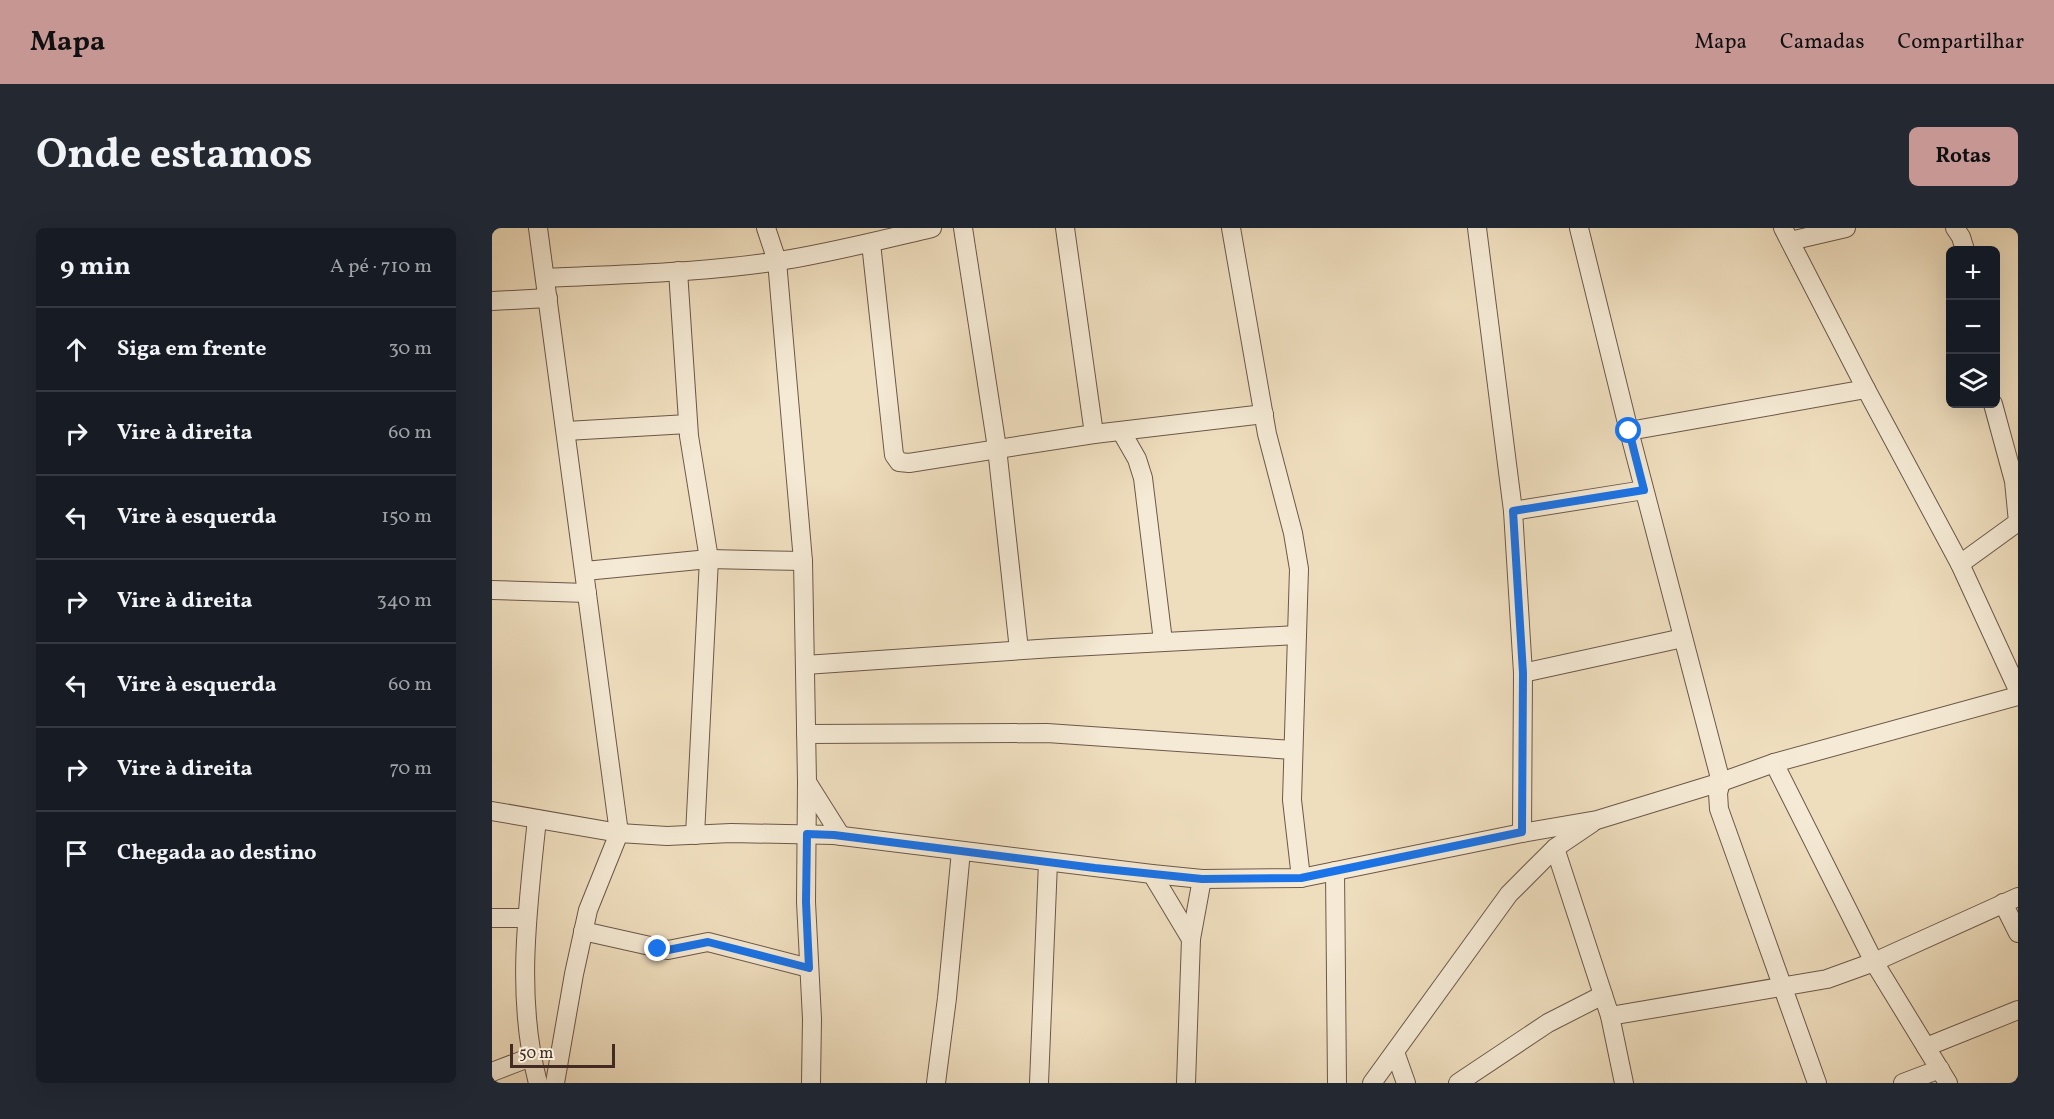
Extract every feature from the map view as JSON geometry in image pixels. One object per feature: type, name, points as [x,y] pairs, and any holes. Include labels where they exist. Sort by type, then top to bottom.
[{"type":"street","points":[[538,228],[619,833],[588,910],[555,1083]]},
{"type":"street","points":[[766,228],[777,261],[802,561],[807,782],[806,902],[812,1019],[811,1083]]},
{"type":"street","points":[[545,278],[678,271],[777,261],[871,243],[932,228]]},
{"type":"street","points":[[963,228],[997,448],[1019,650]]},
{"type":"street","points":[[1065,228],[1094,434]]},
{"type":"street","points":[[1231,228],[1264,414],[1295,542],[1299,569],[1293,800],[1301,878]]},
{"type":"street","points":[[1477,228],[1513,511],[1523,673],[1522,832]]},
{"type":"street","points":[[1579,228],[1644,490],[1721,782],[1718,793],[1719,809],[1817,1083]]},
{"type":"street","points":[[1845,228],[1787,235],[1960,564],[2018,690]]},
{"type":"street","points":[[1955,228],[1964,246]]},
{"type":"street","points":[[871,243],[894,455],[899,462],[909,463],[1094,434],[1264,414]]},
{"type":"street","points":[[678,271],[688,424],[709,559],[695,835]]},
{"type":"street","points":[[492,302],[548,298]]},
{"type":"street","points":[[1629,431],[1866,389]]},
{"type":"street","points":[[1960,564],[2018,522],[2014,481],[1994,408]]},
{"type":"street","points":[[566,431],[688,424]]},
{"type":"street","points":[[1121,431],[1137,459],[1143,478],[1163,641]]},
{"type":"street","points":[[1513,511],[1644,490]]},
{"type":"street","points":[[585,572],[709,559],[802,561]]},
{"type":"street","points":[[492,590],[587,593]]},
{"type":"street","points":[[805,665],[1163,641],[1297,635]]},
{"type":"street","points":[[1523,673],[1683,638]]},
{"type":"street","points":[[492,811],[619,833],[667,836],[731,833],[842,836],[1202,879],[1301,878],[1522,832],[1597,820],[1721,782],[1774,763],[2018,696]]},
{"type":"street","points":[[806,734],[1047,733],[1293,750]]},
{"type":"street","points":[[1774,763],[1874,962],[1944,1076],[1903,1083]]},
{"type":"street","points":[[807,782],[842,836]]},
{"type":"street","points":[[537,819],[526,918],[525,989],[531,1057],[538,1083]]},
{"type":"street","points":[[1372,1083],[1509,894],[1555,848],[1597,820]]},
{"type":"street","points":[[1555,848],[1610,1016],[1624,1083]]},
{"type":"street","points":[[936,1083],[947,998],[961,851]]},
{"type":"street","points":[[1040,1083],[1048,862]]},
{"type":"street","points":[[1335,871],[1337,1083]]},
{"type":"street","points":[[1152,874],[1191,939]]},
{"type":"street","points":[[1186,1083],[1191,939],[1202,879]]},
{"type":"street","points":[[1610,1016],[1827,979],[1874,962],[2011,900],[2018,933]]},
{"type":"street","points":[[492,918],[526,918]]},
{"type":"street","points":[[583,931],[668,950],[708,942],[809,968]]},
{"type":"street","points":[[1458,1083],[1548,1023],[1603,995]]},
{"type":"street","points":[[1926,1047],[2018,1010]]},
{"type":"street","points":[[1395,1052],[1406,1083]]},
{"type":"street","points":[[492,1072],[531,1057]]},
{"type":"route","points":[[658,949],[668,950],[708,942],[809,968],[806,902],[807,834],[834,835],[1202,879],[1301,878],[1522,832],[1523,673],[1513,511],[1644,490],[1629,431]]}]
